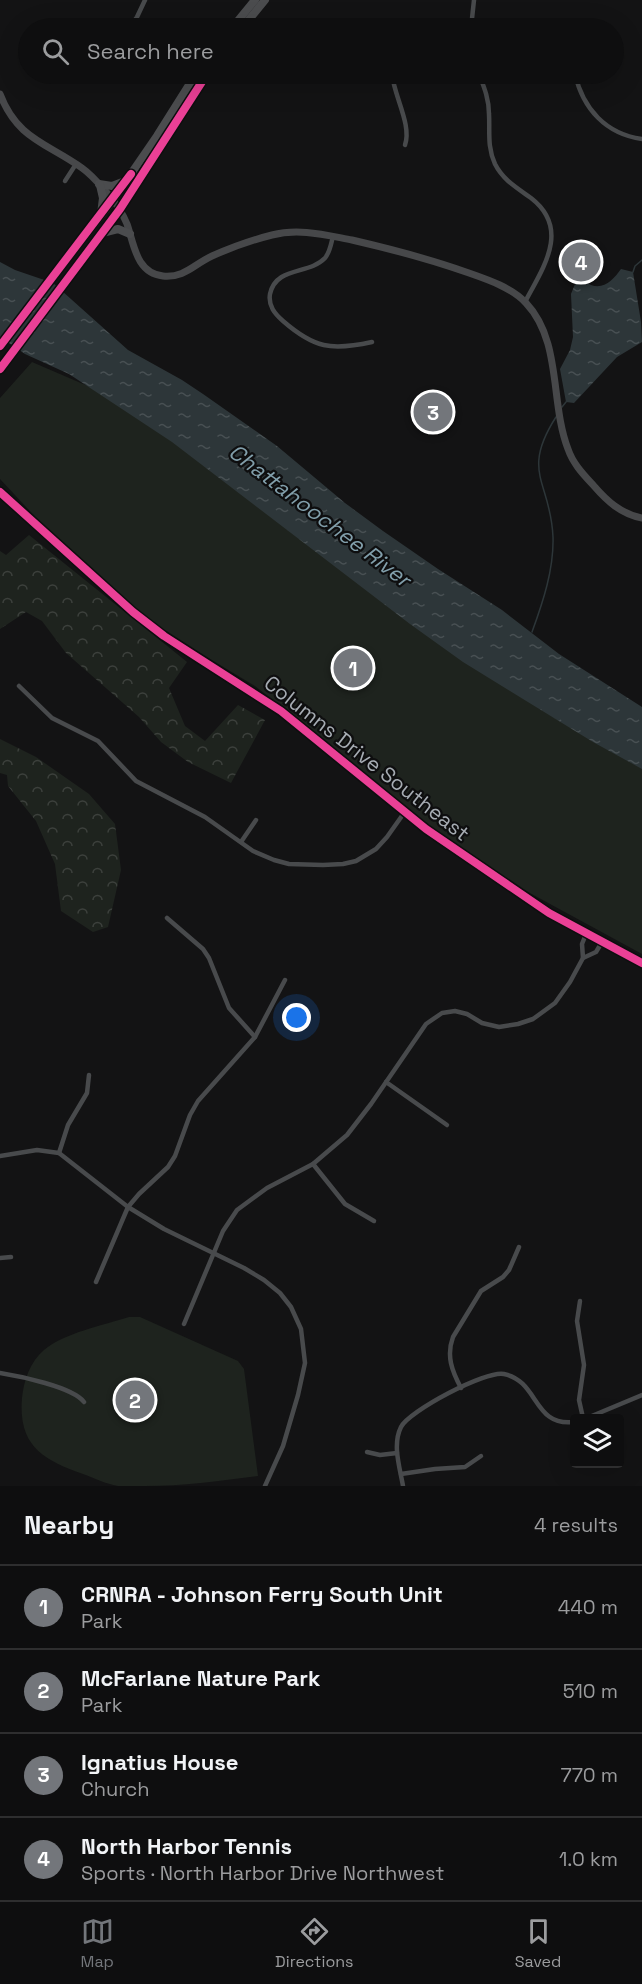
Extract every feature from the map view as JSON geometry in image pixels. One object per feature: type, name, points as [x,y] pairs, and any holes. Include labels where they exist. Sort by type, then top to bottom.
[{"type":"main road","points":[[240,18],[255,0]]},
{"type":"main road","points":[[250,18],[265,0]]},
{"type":"main road","points":[[0,346],[113,200],[189,84]]},
{"type":"main road","points":[[0,369],[120,209],[201,84]]},
{"type":"main road","points":[[100,215],[103,198],[99,185],[112,186],[127,180]]},
{"type":"main road","points":[[101,233],[118,229],[130,234]]},
{"type":"street","points":[[136,18],[145,0]]},
{"type":"street","points":[[472,18],[474,0]]},
{"type":"street","points":[[394,84],[398,104],[408,131],[405,145]]},
{"type":"street","points":[[483,84],[488,99],[489,144],[495,163],[508,181],[540,206],[551,229],[552,242],[549,256],[525,302]]},
{"type":"street","points":[[578,84],[582,96],[602,122],[617,132],[642,139]]},
{"type":"street","points":[[0,94],[20,128],[39,143],[76,164],[113,200],[120,209],[141,264],[152,273],[164,276],[185,273],[214,255],[270,235],[300,231],[388,248],[440,263],[492,281],[525,302],[538,321],[547,342],[564,437],[572,459],[603,497],[632,516],[642,518]]},
{"type":"street","points":[[65,181],[76,164]]},
{"type":"street","points":[[333,236],[329,252],[322,261],[285,274],[278,279],[270,293],[271,308],[302,338],[311,342],[321,345],[354,346],[372,342]]},
{"type":"street","name":"Columns Drive Southeast","points":[[0,492],[133,612],[164,636],[281,711],[404,813],[536,905],[642,963]]},
{"type":"street","points":[[19,686],[52,718],[87,734],[104,746],[136,781],[205,817],[260,854],[283,862],[315,865],[343,864],[360,859],[376,849],[404,813]]},
{"type":"street","points":[[241,842],[256,820]]},
{"type":"street","points":[[167,918],[203,949],[209,958],[229,1008],[255,1037]]},
{"type":"street","points":[[184,1324],[230,1219],[245,1203],[267,1188],[313,1164],[347,1135],[426,1024],[448,1012],[462,1012],[488,1025],[499,1027],[533,1019],[555,1003],[570,982],[583,958],[582,944],[586,934]]},
{"type":"street","points":[[583,958],[596,952],[602,942]]},
{"type":"street","points":[[96,1282],[128,1207],[168,1167],[175,1156],[190,1115],[198,1101],[255,1037],[285,980]]},
{"type":"street","points":[[59,1154],[68,1125],[87,1093],[89,1075]]},
{"type":"street","points":[[386,1082],[447,1125]]},
{"type":"street","points":[[0,1156],[37,1150],[59,1154],[128,1207],[164,1229],[264,1280],[280,1293],[291,1307],[301,1329],[305,1363],[283,1446],[265,1486]]},
{"type":"street","points":[[313,1164],[345,1204],[374,1221]]},
{"type":"street","points":[[461,1388],[449,1361],[453,1337],[481,1291],[500,1280],[509,1270],[519,1247]]},
{"type":"street","points":[[0,1258],[11,1257]]},
{"type":"street","points":[[580,1300],[577,1320],[584,1365],[579,1400],[583,1414]]},
{"type":"street","points":[[0,1373],[52,1386],[80,1397],[84,1402]]},
{"type":"street","points":[[403,1486],[397,1453],[400,1428],[405,1421],[417,1410],[492,1374],[511,1376],[523,1383],[537,1405],[549,1418],[562,1423],[570,1422]]},
{"type":"street","points":[[597,1414],[642,1395]]},
{"type":"street","points":[[367,1452],[380,1455],[397,1453]]},
{"type":"street","points":[[401,1474],[465,1467],[482,1456]]},
{"type":"green space","points":[[593,251],[597,264],[570,272],[566,260]]},
{"type":"green space","points":[[32,362],[111,396],[642,765],[642,954],[517,886],[426,827],[255,686],[175,638],[143,615],[42,524],[0,479],[0,398]]},
{"type":"green space","points":[[29,535],[187,662],[169,688],[185,726],[205,741],[238,705],[265,720],[231,783],[188,762],[161,742],[139,717],[66,653],[42,621],[26,612],[0,629],[0,551],[6,555]]},
{"type":"green space","points":[[0,739],[36,757],[89,794],[115,824],[121,870],[108,927],[93,932],[61,911],[55,864],[36,821],[8,786],[7,775],[0,773]]},
{"type":"green space","points":[[129,1317],[140,1317],[238,1361],[244,1369],[258,1476],[159,1486],[118,1486],[69,1469],[36,1449],[24,1428],[22,1414],[24,1385],[35,1360],[44,1350],[62,1339]]},
{"type":"water","name":"Chattahoochee River","points":[[0,262],[15,270],[53,283],[128,350],[203,394],[277,446],[345,503],[383,531],[502,610],[559,654],[642,707],[642,769],[593,742],[463,662],[172,442],[69,374],[25,354],[0,337]]},
{"type":"water","points":[[621,269],[633,272],[642,342],[617,357],[574,403],[566,402],[560,369],[570,350],[573,337],[571,294],[577,279],[600,286],[612,280]]},
{"type":"waterway","points":[[633,272],[635,266],[642,260]]},
{"type":"waterway","points":[[562,407],[566,402]]},
{"type":"waterway","points":[[532,632],[547,585],[553,549],[551,518],[540,477],[540,452],[545,436],[556,417]]},
{"type":"cycle path","points":[[0,369],[120,209],[201,84]]},
{"type":"cycle path","points":[[0,346],[131,174]]},
{"type":"cycle path","points":[[0,492],[133,612],[164,636],[281,711],[426,829],[549,913],[642,963]]},
{"type":"place","name":"North Harbor Tennis","points":[[581,262]]},
{"type":"place","name":"Ignatius House","points":[[433,412]]},
{"type":"place","name":"CRNRA - Johnson Ferry South Unit","points":[[353,668]]},
{"type":"place","name":"McFarlane Nature Park","points":[[135,1400]]}]
